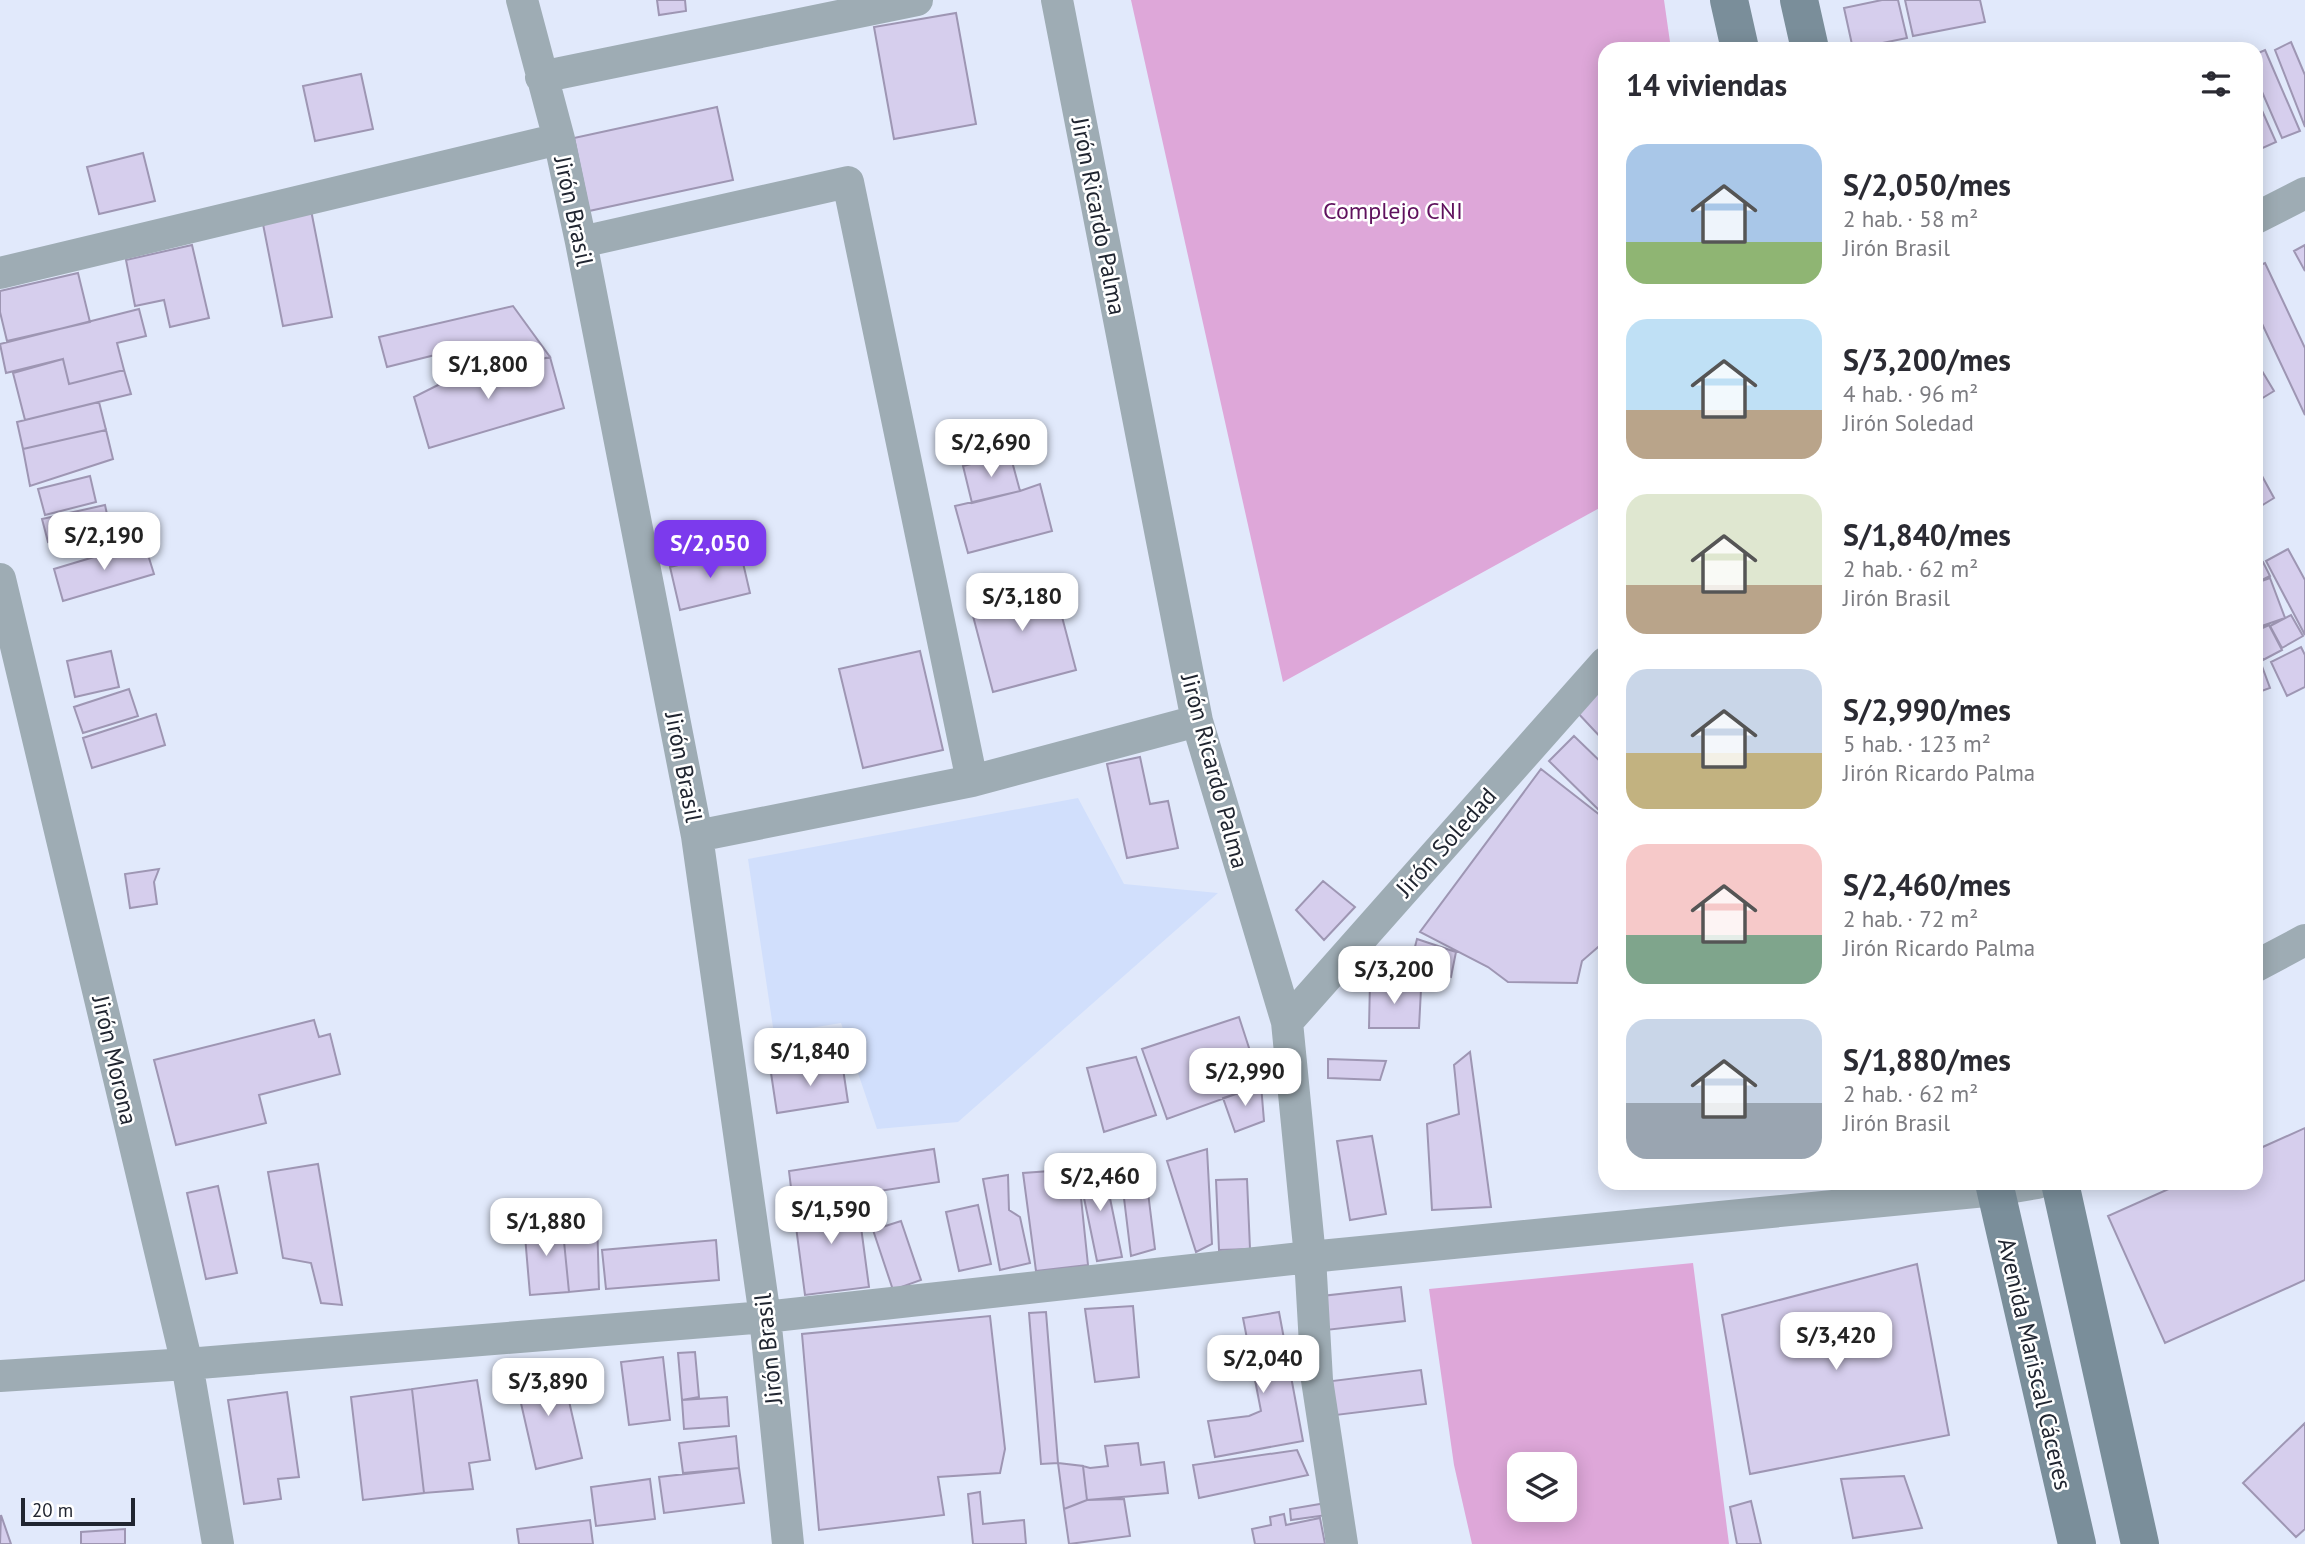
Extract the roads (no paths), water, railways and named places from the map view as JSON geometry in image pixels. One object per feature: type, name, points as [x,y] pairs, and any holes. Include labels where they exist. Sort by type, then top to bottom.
[{"type":"main road","points":[[1729,0],[1738,42]]},
{"type":"main road","points":[[1799,0],[1808,42]]},
{"type":"main road","name":"Avenida Mariscal Cáceres","points":[[1996,1190],[2077,1544]]},
{"type":"main road","points":[[2062,1190],[2140,1544]]},
{"type":"street","name":"Jirón Brasil","points":[[522,0],[559,139],[581,242],[697,836],[765,1317],[788,1544]]},
{"type":"street","points":[[541,77],[916,0]]},
{"type":"street","name":"Jirón Ricardo Palma","points":[[1057,0],[1197,721],[1287,1022],[1310,1257],[1317,1380],[1342,1544]]},
{"type":"street","points":[[0,273],[559,139]]},
{"type":"street","points":[[581,242],[848,182],[972,782]]},
{"type":"street","points":[[2263,214],[2305,193]]},
{"type":"street","name":"Jirón Morona","points":[[0,579],[187,1364],[218,1544]]},
{"type":"street","name":"Jirón Soledad","points":[[1287,1022],[1598,671]]},
{"type":"street","points":[[697,836],[972,782],[1197,721]]},
{"type":"street","points":[[2263,962],[2305,940]]},
{"type":"street","points":[[0,1376],[187,1364],[765,1317],[1310,1257],[1966,1190]]},
{"type":"park label","name":"Complejo CNI","points":[[1393,210]]}]
